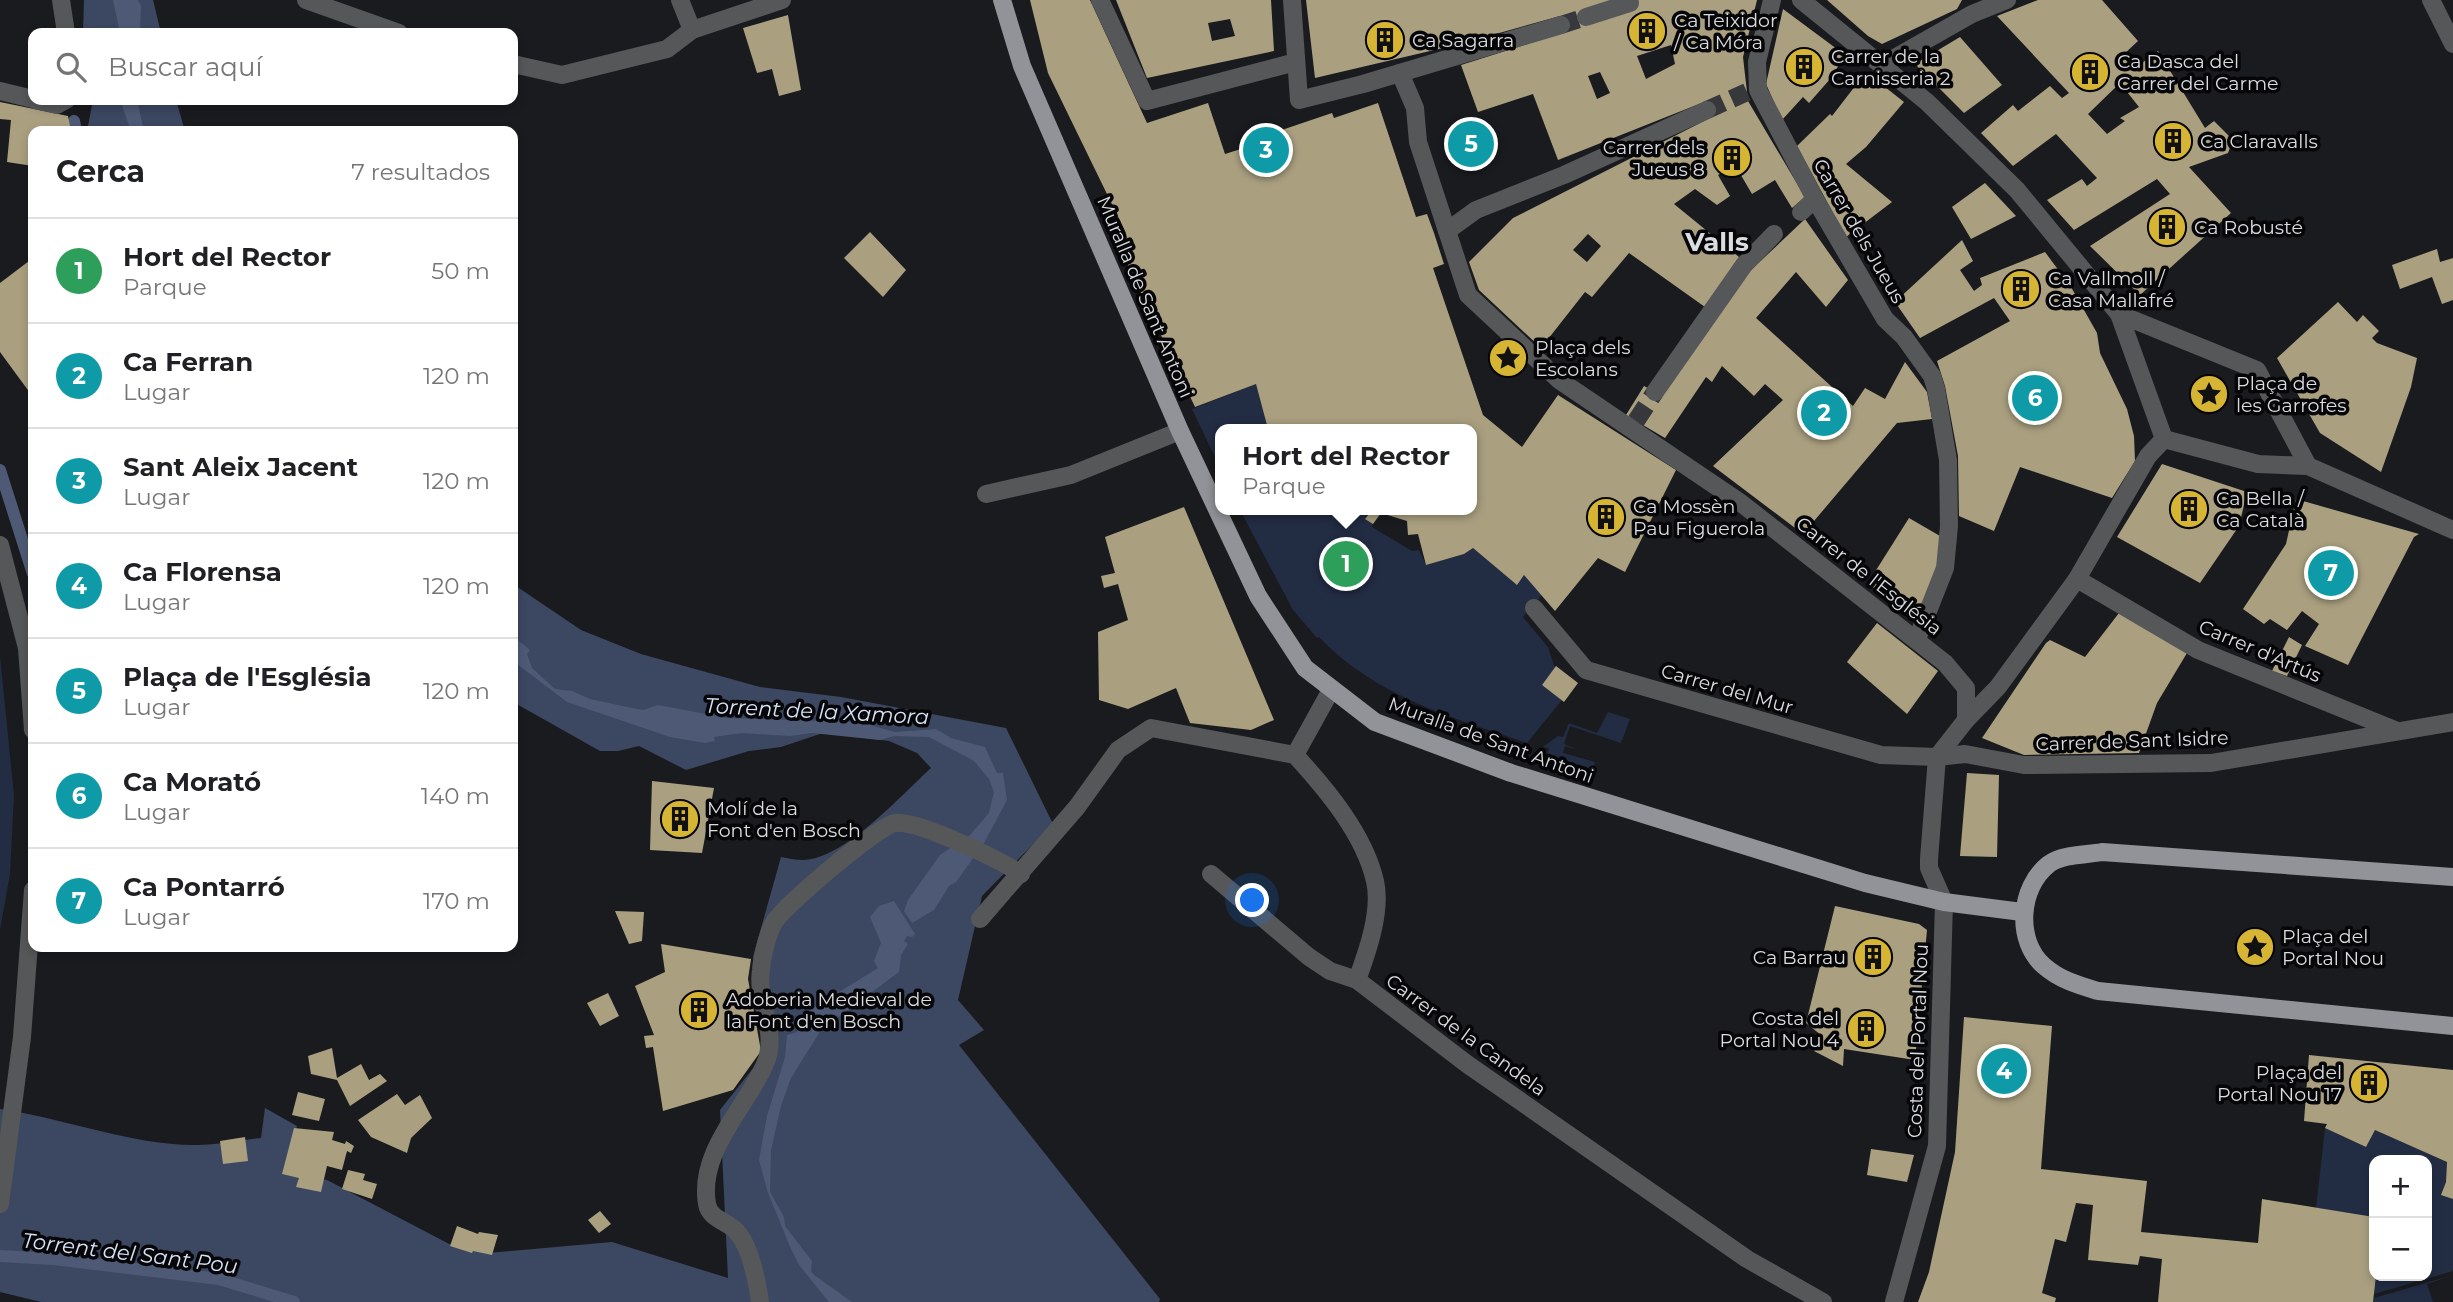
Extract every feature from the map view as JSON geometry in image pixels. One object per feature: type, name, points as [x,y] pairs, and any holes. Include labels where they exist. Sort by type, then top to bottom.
[{"type":"main road","name":"Muralla de Sant Antoni","points":[[1002,0],[1022,66],[1180,431],[1215,505]]},
{"type":"main road","name":"Muralla de Sant Antoni","points":[[1220,515],[1258,596],[1305,668],[1375,722],[1511,773],[1865,883],[1944,902],[2022,912]]},
{"type":"main road","points":[[2453,877],[2102,852],[2062,858],[2048,865],[2031,889],[2022,912],[2029,941],[2042,964],[2065,981],[2098,991],[2453,1026]]},
{"type":"street","points":[[61,0],[65,28]]},
{"type":"street","points":[[680,0],[692,30]]},
{"type":"street","points":[[518,65],[562,75],[667,49],[692,30],[782,0]]},
{"type":"street","points":[[1100,0],[1147,101],[1296,62]]},
{"type":"street","points":[[1292,0],[1299,100],[1561,25]]},
{"type":"street","name":"Carrer dels Jueus","points":[[1772,0],[1752,91],[1885,319],[1904,337],[1932,376],[1936,389],[1948,460],[1949,526],[1945,568],[1917,639]]},
{"type":"street","points":[[1801,0],[1884,64],[2017,190],[2119,314],[2164,439]]},
{"type":"street","points":[[1884,64],[1974,7],[2007,0]]},
{"type":"street","points":[[2431,0],[2453,44]]},
{"type":"street","points":[[310,1],[385,28]]},
{"type":"street","points":[[1586,17],[1630,3]]},
{"type":"street","name":"Carrer de l'Església","points":[[1400,73],[1415,108],[1418,142],[1468,295],[1559,380],[1633,425],[1741,503],[1917,639],[1945,663],[1966,688],[1966,720]]},
{"type":"street","points":[[0,91],[28,98]]},
{"type":"street","points":[[1447,231],[1476,210],[1707,110]]},
{"type":"street","points":[[1655,392],[1744,265],[1815,199]]},
{"type":"street","points":[[2119,314],[2257,370],[2308,466]]},
{"type":"street","points":[[986,494],[1071,475],[1180,431]]},
{"type":"street","points":[[2164,439],[2258,464],[2308,466],[2453,530]]},
{"type":"street","points":[[1944,902],[1929,868],[1937,757],[1966,720],[1998,687],[2077,579],[2148,456],[2164,439]]},
{"type":"street","points":[[0,545],[27,648],[28,662]]},
{"type":"street","name":"Carrer d'Artús","points":[[2077,579],[2198,650],[2395,730]]},
{"type":"street","name":"Carrer del Mur","points":[[1534,608],[1586,670],[1881,755],[1937,757]]},
{"type":"street","points":[[980,919],[1016,870],[1077,807],[1118,750],[1151,728],[1296,755],[1331,690]]},
{"type":"street","name":"Carrer de Sant Isidre","points":[[1937,757],[1965,754],[2024,765],[2211,763],[2453,722]]},
{"type":"street","name":"Carrer de la Candela","points":[[1296,755],[1323,785],[1363,849],[1376,883],[1371,941],[1357,981],[1467,1064],[1747,1259],[1823,1302]]},
{"type":"street","points":[[760,1302],[744,1242],[736,1230],[715,1217],[707,1206],[707,1184],[715,1153],[766,1063],[770,1043],[760,972],[774,923],[830,868],[891,823],[908,822],[1016,870]]},
{"type":"street","points":[[1211,874],[1309,957],[1330,971],[1357,981]]},
{"type":"street","name":"Costa del Portal Nou","points":[[1894,1302],[1937,1146],[1944,902]]},
{"type":"street","points":[[0,1204],[22,1037],[28,952]]},
{"type":"shaded area","points":[[84,0],[153,0],[160,28],[83,28]]},
{"type":"shaded area","points":[[113,0],[138,0],[141,6],[140,28],[119,28]]},
{"type":"shaded area","points":[[92,105],[177,105],[184,126],[88,126]]},
{"type":"shaded area","points":[[122,105],[138,105],[143,126],[129,126]]},
{"type":"shaded area","points":[[1256,384],[1267,424],[1215,424],[1215,457],[1192,409]]},
{"type":"shaded area","points":[[1243,515],[1368,515],[1365,518],[1373,524],[1372,527],[1412,551],[1419,550],[1426,565],[1464,554],[1473,548],[1516,584],[1524,575],[1543,594],[1523,617],[1548,647],[1555,668],[1542,685],[1562,700],[1527,743],[1443,714],[1390,690],[1341,658],[1317,638],[1293,610]]},
{"type":"shaded area","points":[[518,587],[581,630],[641,654],[760,687],[841,697],[1006,728],[1053,824],[982,896],[958,1000],[984,1030],[959,1045],[1160,1299],[1159,1302],[41,1302],[0,1292],[0,1109],[149,1141],[197,1145],[261,1138],[265,1108],[297,1126],[284,1173],[327,1180],[455,1247],[488,1253],[612,1242],[728,1278],[720,1110],[766,1052],[753,957],[781,857],[803,860],[819,857],[836,849],[872,824],[931,768],[917,753],[889,741],[823,733],[781,747],[749,751],[686,770],[639,746],[618,751],[600,751],[518,705]]},
{"type":"shaded area","points":[[518,640],[530,650],[527,654],[532,668],[555,689],[572,691],[590,699],[643,710],[658,705],[727,718],[859,722],[895,732],[936,729],[951,738],[985,747],[997,773],[1003,773],[1007,800],[984,843],[956,882],[949,886],[934,910],[912,923],[904,911],[908,900],[940,855],[970,835],[989,813],[994,792],[989,779],[974,761],[929,737],[894,736],[880,740],[812,733],[790,736],[742,733],[714,737],[715,741],[705,743],[670,737],[567,702],[518,665]]},
{"type":"shaded area","points":[[0,656],[14,795],[10,874],[0,930]]},
{"type":"shaded area","points":[[1608,712],[1630,719],[1621,743],[1570,726],[1564,744],[1578,750],[1565,746],[1563,753],[1595,762],[1593,769],[1547,755],[1549,748],[1543,747],[1558,736],[1563,737],[1569,723],[1597,733]]},
{"type":"shaded area","points":[[894,901],[915,934],[912,937],[907,936],[904,941],[908,944],[901,955],[899,972],[821,1030],[791,1078],[781,1106],[771,1150],[770,1192],[784,1217],[785,1226],[812,1261],[811,1271],[814,1275],[852,1302],[829,1302],[799,1265],[791,1249],[768,1193],[759,1160],[767,1116],[785,1057],[787,1035],[797,1032],[810,1010],[878,968],[874,961],[881,943],[870,917],[879,906]]},
{"type":"shaded area","points":[[2325,1128],[2366,1147],[2375,1130],[2431,1155],[2369,1155],[2369,1216],[2316,1208]]},
{"type":"shaded area","points":[[2432,1155],[2447,1162],[2442,1194],[2453,1199],[2453,1271],[2432,1277]]},
{"type":"shaded area","points":[[2453,1275],[2427,1284],[2433,1302],[2373,1302],[2374,1298]]},
{"type":"shaded area","points":[[2375,1281],[2419,1281],[2374,1294]]},
{"type":"building","points":[[1030,0],[1090,0],[1147,123],[1208,103],[1225,154],[1263,142],[1261,137],[1332,113],[1334,118],[1378,103],[1416,217],[1427,214],[1434,233],[1444,264],[1433,268],[1483,415],[1522,447],[1558,395],[1676,470],[1625,572],[1598,558],[1555,611],[1524,575],[1517,585],[1473,548],[1464,554],[1426,565],[1418,534],[1408,535],[1407,521],[1388,515],[1477,515],[1477,424],[1267,424],[1256,384],[1195,407],[1116,240],[1126,233],[1048,73]]},
{"type":"building","points":[[1116,0],[1271,0],[1274,51],[1147,78]],"holes":[[[1230,19],[1235,36],[1212,41],[1208,23]]]},
{"type":"building","points":[[1306,0],[1757,0],[1743,57],[1748,101],[1805,197],[1792,208],[1775,180],[1752,194],[1735,165],[1718,175],[1730,196],[1717,205],[1695,189],[1674,204],[1739,257],[1705,307],[1629,253],[1592,297],[1585,292],[1541,348],[1479,290],[1469,262],[1513,218],[1710,118],[1704,102],[1558,160],[1533,94],[1478,112],[1461,65],[1562,33],[1560,16],[1460,44],[1315,78]],"holes":[[[1671,45],[1675,64],[1646,79],[1637,56]],[[1600,72],[1610,93],[1597,99],[1588,76]],[[1588,234],[1601,246],[1587,262],[1573,250]]]},
{"type":"building","points":[[1827,0],[1962,0],[1957,9],[1882,44],[1868,36]]},
{"type":"building","points":[[2038,0],[2102,0],[2138,41],[2122,56],[2134,69],[2158,51],[2205,128],[2214,121],[2233,140],[2228,153],[2189,167],[2231,213],[2140,295],[2090,246],[2170,194],[2157,179],[2074,230],[2047,200],[2082,179],[2087,186],[2097,178],[2056,134],[2013,166],[1981,133],[2013,105],[2018,111],[2050,86],[2062,98],[2069,93],[1997,16]],"holes":[[[2120,83],[2139,107],[2120,118],[2125,121],[2107,134],[2088,114]]]},
{"type":"building","name":"Carrer de la Carnisseria 2","points":[[1783,9],[1845,55],[1831,78],[1809,103],[1803,97],[1782,120],[1766,84]]},
{"type":"building","points":[[788,15],[801,90],[779,96],[772,69],[757,73],[743,28]]},
{"type":"building","points":[[1960,37],[2002,85],[1964,113],[1915,64]]},
{"type":"building","points":[[1866,72],[1904,102],[1866,147],[1846,164],[1892,202],[1846,237],[1797,146],[1830,114],[1832,116]]},
{"type":"building","points":[[0,102],[68,116],[70,126],[28,126],[28,165],[7,162],[11,120],[0,119]]},
{"type":"building","points":[[1985,183],[2016,216],[1971,239],[1952,207]]},
{"type":"building","points":[[1805,219],[1848,280],[1826,307],[1796,272],[1756,318],[1853,406],[1865,388],[1885,399],[1905,362],[1927,392],[1932,419],[1897,423],[1803,534],[1713,466],[1783,400],[1765,384],[1754,396],[1722,366],[1712,382],[1706,377],[1665,438],[1626,415],[1644,386],[1662,396],[1749,272]]},
{"type":"building","points":[[870,232],[906,270],[883,297],[844,258]]},
{"type":"building","points":[[1962,240],[1973,261],[1960,270],[1974,291],[1982,285],[1980,278],[2045,252],[2071,287],[2097,333],[2100,353],[2127,409],[2134,436],[2135,461],[2112,498],[2020,467],[1994,531],[1959,516],[1958,456],[1945,386],[1937,361],[2010,321],[1994,298],[1920,338],[1895,302]]},
{"type":"building","points":[[2437,249],[2440,262],[2453,258],[2453,300],[2442,304],[2432,277],[2400,289],[2392,265]]},
{"type":"building","points":[[28,262],[28,390],[0,352],[0,283]]},
{"type":"building","points":[[2338,302],[2357,322],[2363,315],[2379,331],[2372,338],[2377,343],[2417,358],[2411,387],[2381,472],[2320,433],[2277,358]]},
{"type":"building","name":"Ca Bella / Ca Català","points":[[2162,464],[2247,492],[2239,526],[2200,583],[2117,537]]},
{"type":"building","points":[[2296,499],[2419,534],[2414,537],[2348,665],[2305,646],[2319,624],[2302,611],[2287,630],[2270,619],[2264,624],[2243,609],[2286,544]]},
{"type":"building","points":[[1184,507],[1274,720],[1251,730],[1190,723],[1176,688],[1128,709],[1099,700],[1098,632],[1128,620],[1118,584],[1104,588],[1101,576],[1115,573],[1105,537]]},
{"type":"building","points":[[1368,515],[1380,515],[1373,524],[1365,519]]},
{"type":"building","points":[[1909,518],[1940,536],[1941,564],[1916,622],[1868,583]]},
{"type":"building","points":[[2119,613],[2187,653],[2157,703],[2139,753],[2024,755],[1982,738],[2046,643],[2050,640],[2085,657]]},
{"type":"building","points":[[1877,623],[1938,671],[1907,714],[1847,662]]},
{"type":"building","points":[[2289,637],[2302,645],[2287,676],[2272,671]]},
{"type":"building","points":[[1556,666],[1578,683],[1564,702],[1542,685]]},
{"type":"building","points":[[1967,773],[1999,775],[1997,857],[1960,856]]},
{"type":"building","name":"Molí de la Font d'en Bosch","points":[[652,781],[714,788],[702,853],[650,850]]},
{"type":"building","points":[[1835,906],[1919,924],[1927,930],[1915,1060],[1844,1049],[1843,1066],[1814,1051],[1821,1035],[1806,1023]]},
{"type":"building","points":[[615,911],[644,912],[642,941],[629,944]]},
{"type":"building","name":"Adoberia Medieval de la Font d'en Bosch","points":[[661,944],[751,959],[748,979],[761,1051],[733,1090],[663,1111],[653,1047],[646,1048],[644,1036],[654,1035],[635,986],[665,972]]},
{"type":"building","points":[[608,993],[619,1016],[600,1026],[587,1003]]},
{"type":"building","points":[[1964,1017],[2052,1026],[2041,1169],[2147,1181],[2141,1232],[2258,1243],[2262,1199],[2369,1216],[2369,1281],[2375,1281],[2373,1302],[2158,1302],[2162,1259],[2140,1256],[2138,1265],[2088,1260],[2093,1205],[2076,1203],[2066,1242],[2055,1239],[2042,1293],[2056,1298],[2055,1302],[1918,1302],[1929,1272],[1955,1152]]},
{"type":"building","points":[[332,1048],[337,1078],[361,1064],[369,1080],[380,1074],[387,1081],[350,1106],[337,1080],[311,1074],[308,1056]]},
{"type":"building","points":[[2309,1055],[2453,1070],[2453,1199],[2441,1195],[2446,1182],[2447,1162],[2375,1130],[2366,1147],[2325,1128],[2327,1124],[2304,1121]]},
{"type":"building","points":[[298,1092],[325,1099],[319,1121],[292,1115]]},
{"type":"building","points":[[397,1094],[405,1105],[420,1095],[432,1118],[411,1138],[407,1153],[371,1137],[358,1120]]},
{"type":"building","points":[[294,1128],[334,1132],[332,1140],[345,1144],[346,1141],[354,1146],[351,1153],[347,1151],[342,1170],[327,1166],[321,1192],[296,1187],[299,1178],[282,1174]]},
{"type":"building","points":[[245,1137],[248,1161],[223,1164],[220,1141]]},
{"type":"building","points":[[1871,1149],[1914,1155],[1907,1182],[1867,1175]]},
{"type":"building","points":[[348,1170],[365,1174],[363,1180],[377,1184],[372,1199],[342,1189]]},
{"type":"building","points":[[600,1211],[611,1224],[599,1233],[588,1220]]},
{"type":"building","points":[[457,1226],[478,1234],[498,1235],[492,1255],[472,1253],[450,1246]]},
{"type":"waterway","points":[[74,121],[75,126]]},
{"type":"waterway","points":[[0,470],[28,558]]},
{"type":"waterway","name":"Torrent del Sant Pou","points":[[0,1256],[53,1259],[219,1279],[294,1302]]},
{"type":"tunnel","points":[[1561,25],[1586,17]]},
{"type":"tunnel","points":[[1707,110],[1747,92]]},
{"type":"tunnel","points":[[1636,421],[1655,392]]},
{"type":"place","name":"Ca Teixidor / Ca Móra","points":[[1647,31]]},
{"type":"place","name":"Ca Sagarra","points":[[1385,40]]},
{"type":"place","name":"Carrer de la Carnisseria 2","points":[[1804,67]]},
{"type":"place","name":"Ca Dasca del Carrer del Carme","points":[[2090,72]]},
{"type":"place","name":"Ca Claravalls","points":[[2173,141]]},
{"type":"place","name":"Plaça de l'Església","points":[[1471,144]]},
{"type":"place","name":"Sant Aleix Jacent","points":[[1266,150]]},
{"type":"place","name":"Carrer dels Jueus 8","points":[[1732,158]]},
{"type":"place","name":"Ca Robusté","points":[[2167,227]]},
{"type":"place","name":"Ca Vallmoll / Casa Mallafré","points":[[2021,289]]},
{"type":"place","name":"Plaça dels Escolans","points":[[1508,358]]},
{"type":"place","name":"Plaça de les Garrofes","points":[[2209,394]]},
{"type":"place","name":"Ca Morató","points":[[2035,398]]},
{"type":"place","name":"Ca Ferran","points":[[1824,413]]},
{"type":"place","name":"Ca Bella / Ca Català","points":[[2189,509]]},
{"type":"place","name":"Ca Mossèn Pau Figuerola","points":[[1606,517]]},
{"type":"place","name":"Hort del Rector","points":[[1346,564]]},
{"type":"place","name":"Ca Pontarró","points":[[2331,573]]},
{"type":"place","name":"Molí de la Font d'en Bosch","points":[[680,819]]},
{"type":"place","name":"Plaça del Portal Nou","points":[[2255,947]]},
{"type":"place","name":"Ca Barrau","points":[[1873,957]]},
{"type":"place","name":"Adoberia Medieval de la Font d'en Bosch","points":[[699,1010]]},
{"type":"place","name":"Costa del Portal Nou 4","points":[[1866,1029]]},
{"type":"place","name":"Ca Florensa","points":[[2004,1071]]},
{"type":"place","name":"Plaça del Portal Nou 17","points":[[2369,1083]]},
{"type":"district","name":"Valls","points":[[1717,242]]},
{"type":"water label","name":"Torrent de la Xamora","points":[[817,711]]}]
